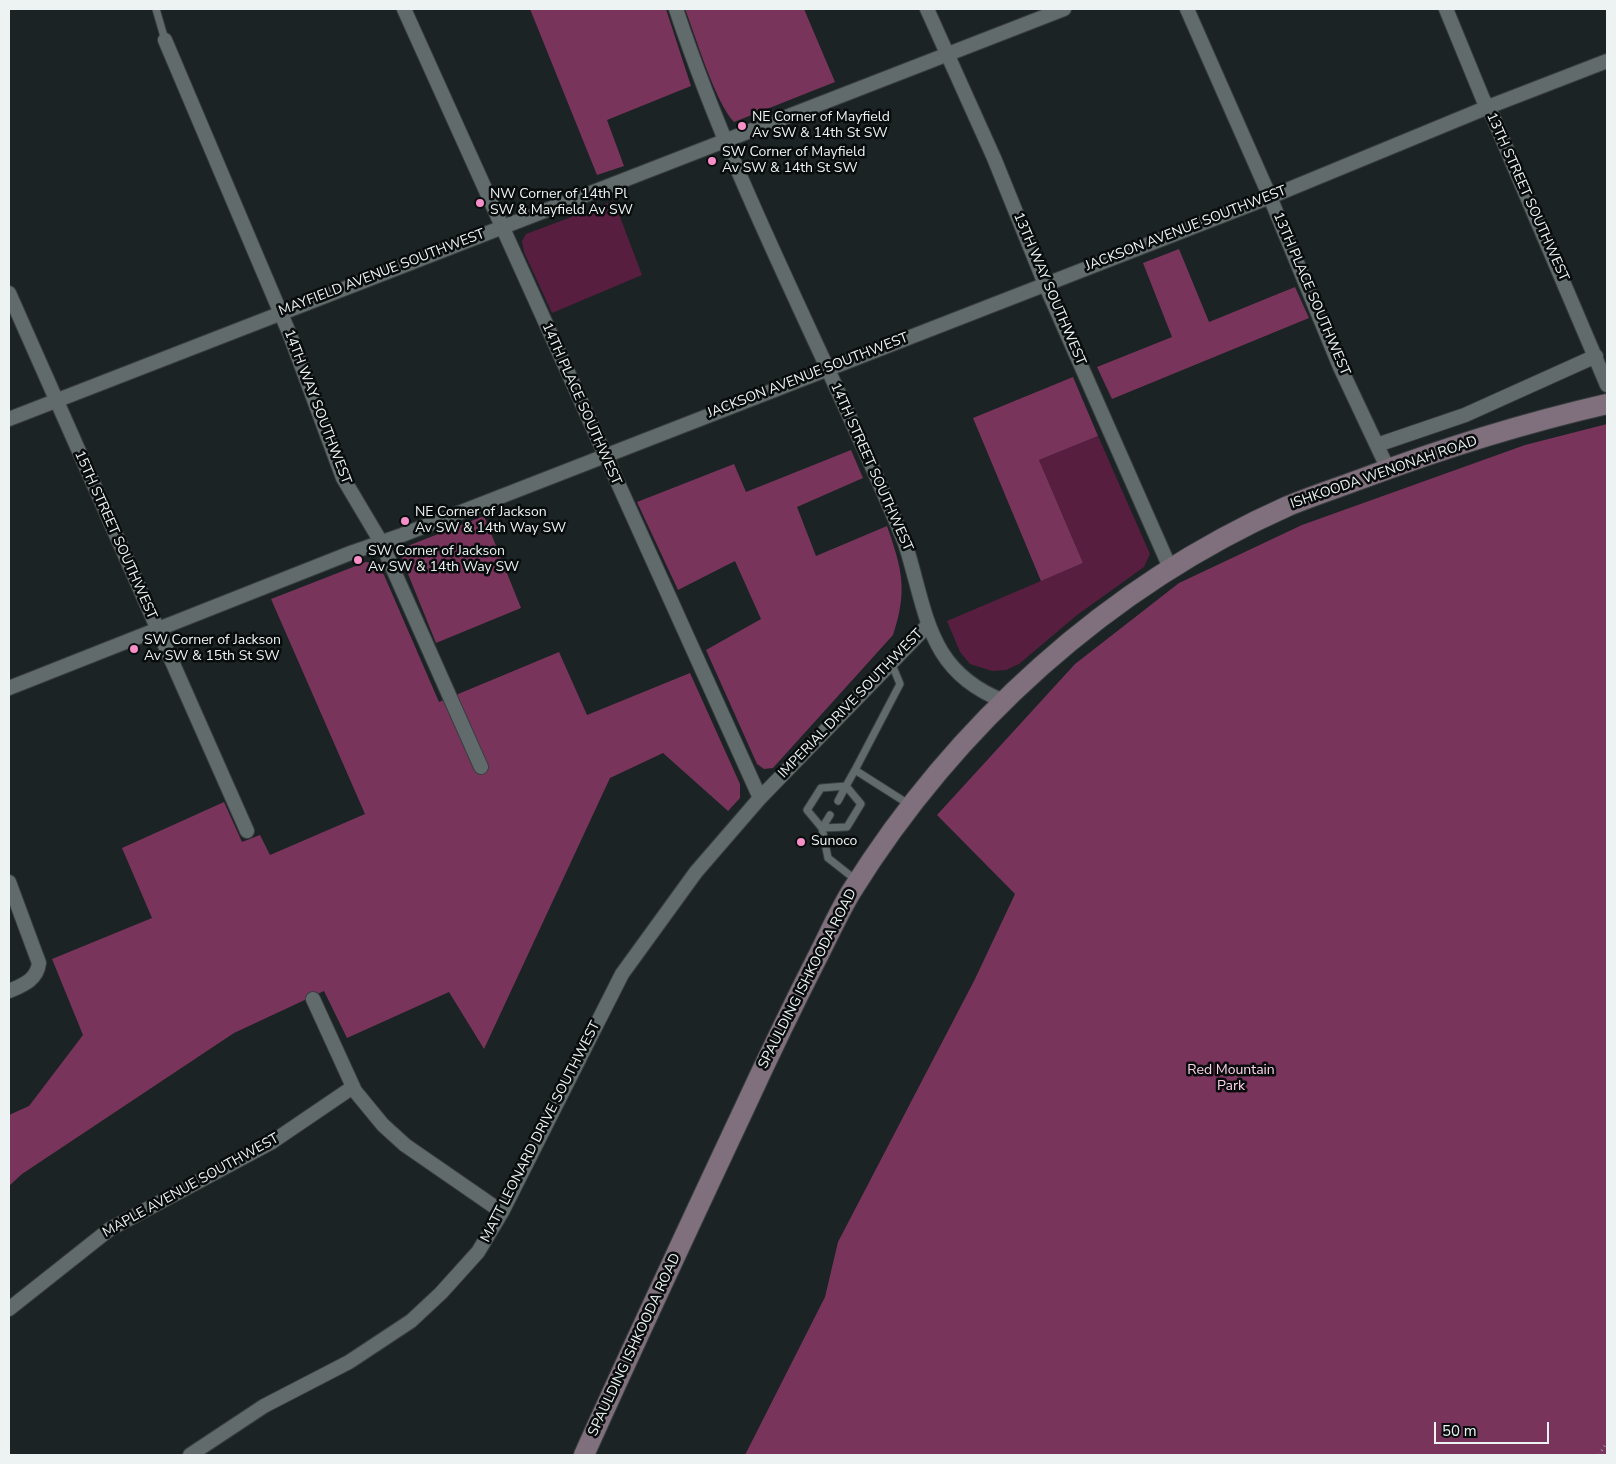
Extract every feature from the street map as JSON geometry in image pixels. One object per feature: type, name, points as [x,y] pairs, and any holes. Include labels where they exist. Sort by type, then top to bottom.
[{"type":"street","name":"14TH PLACE SOUTHWEST","points":[[404,9],[760,798]]},
{"type":"street","name":"14TH STREET SOUTHWEST","points":[[676,9],[725,142],[905,543],[928,625]]},
{"type":"street","name":"13TH WAY SOUTHWEST","points":[[927,9],[946,55],[994,158],[1045,284],[1171,570]]},
{"type":"street","name":"MAYFIELD AVENUE SOUTHWEST","points":[[9,419],[280,312],[725,142],[1064,9]]},
{"type":"street","name":"13TH PLACE SOUTHWEST","points":[[1187,9],[1270,197],[1340,367],[1388,469]]},
{"type":"street","name":"13TH STREET SOUTHWEST","points":[[1446,9],[1607,385]]},
{"type":"street","name":"14TH WAY SOUTHWEST","points":[[165,40],[280,312],[344,478],[382,542],[481,767]]},
{"type":"street","name":"JACKSON AVENUE SOUTHWEST","points":[[9,688],[604,454],[1270,197],[1488,107],[1607,61]]},
{"type":"street","name":"15TH STREET SOUTHWEST","points":[[9,293],[247,831]]},
{"type":"street","points":[[1377,445],[1465,416],[1596,356]]},
{"type":"street","name":"ISHKOODA WENONAH ROAD","points":[[1171,570],[1216,542],[1290,505],[1388,469],[1497,433],[1607,404]]},
{"type":"street","name":"SPAULDING ISHKOODA ROAD","points":[[584,1455],[786,1019],[858,881],[911,805],[972,733],[1004,701],[1090,625],[1171,570]]},
{"type":"street","name":"IMPERIAL DRIVE SOUTHWEST","points":[[760,798],[928,625],[942,652],[967,682],[1004,701]]},
{"type":"street","name":"MATT LEONARD DRIVE SOUTHWEST","points":[[190,1455],[264,1406],[349,1362],[411,1321],[441,1293],[478,1252],[502,1212],[622,974],[696,872],[760,798]]},
{"type":"street","points":[[9,882],[39,963],[38,972],[28,983],[9,992]]},
{"type":"street","points":[[313,998],[353,1087],[382,1125],[405,1145],[502,1212]]},
{"type":"street","name":"MAPLE AVENUE SOUTHWEST","points":[[9,1309],[110,1229],[272,1142],[353,1087]]},
{"type":"lane","points":[[156,9],[165,40]]},
{"type":"lane","points":[[838,801],[900,684],[891,662]]},
{"type":"lane","points":[[855,770],[911,805]]},
{"type":"lane","points":[[822,828],[847,827],[861,804],[846,786]]},
{"type":"lane","points":[[846,786],[821,788],[806,810],[822,828],[828,858],[858,881]]},
{"type":"lane","points":[[822,828],[830,815]]},
{"type":"path","points":[[1599,1455],[1607,1442]]},
{"type":"shaded area","points":[[614,201],[642,275],[552,313],[524,252],[522,241],[526,234]]},
{"type":"shaded area","points":[[1098,436],[1150,554],[1144,567],[1077,615],[1019,664],[1006,670],[992,671],[970,664],[960,652],[947,621],[1083,563],[1039,460]]},
{"type":"green space","points":[[530,9],[666,9],[691,86],[607,120],[624,166],[597,175]]},
{"type":"green space","points":[[685,9],[804,9],[835,82],[734,122],[727,113],[713,85]]},
{"type":"green space","points":[[1179,249],[1209,322],[1295,287],[1309,318],[1112,399],[1097,367],[1172,337],[1143,263]]},
{"type":"green space","points":[[1073,377],[1098,436],[1039,460],[1083,563],[1041,581],[973,418]]},
{"type":"green space","name":"Red Mountain Park","points":[[1607,424],[1607,1455],[745,1455],[825,1297],[838,1242],[975,979],[1015,894],[937,815],[1075,664],[1179,583],[1302,525],[1525,445]]},
{"type":"green space","points":[[851,450],[863,478],[797,507],[816,556],[887,526],[901,580],[902,592],[898,619],[893,635],[773,768],[764,769],[757,764],[706,650],[761,619],[735,561],[678,590],[637,502],[734,464],[746,492]]},
{"type":"green space","points":[[484,516],[521,608],[436,643],[402,559],[405,547]]},
{"type":"green space","points":[[366,562],[374,563],[384,575],[439,702],[559,652],[587,715],[690,673],[740,784],[740,798],[728,811],[663,753],[610,778],[484,1049],[449,992],[347,1038],[324,991],[234,1033],[22,1174],[9,1186],[9,1115],[29,1106],[83,1035],[52,959],[152,918],[122,848],[224,802],[242,842],[260,835],[270,855],[365,814],[271,599]]},
{"type":"place","name":"NE Corner of Mayfield Av SW & 14th St SW","points":[[742,126]]},
{"type":"place","name":"SW Corner of Mayfield Av SW & 14th St SW","points":[[712,161]]},
{"type":"place","name":"NW Corner of 14th Pl SW & Mayfield Av SW","points":[[480,203]]},
{"type":"place","name":"NE Corner of Jackson Av SW & 14th Way SW","points":[[405,521]]},
{"type":"place","name":"SW Corner of Jackson Av SW & 14th Way SW","points":[[358,560]]},
{"type":"place","name":"SW Corner of Jackson Av SW & 15th St SW","points":[[134,649]]},
{"type":"place","name":"Sunoco","points":[[801,842]]}]
